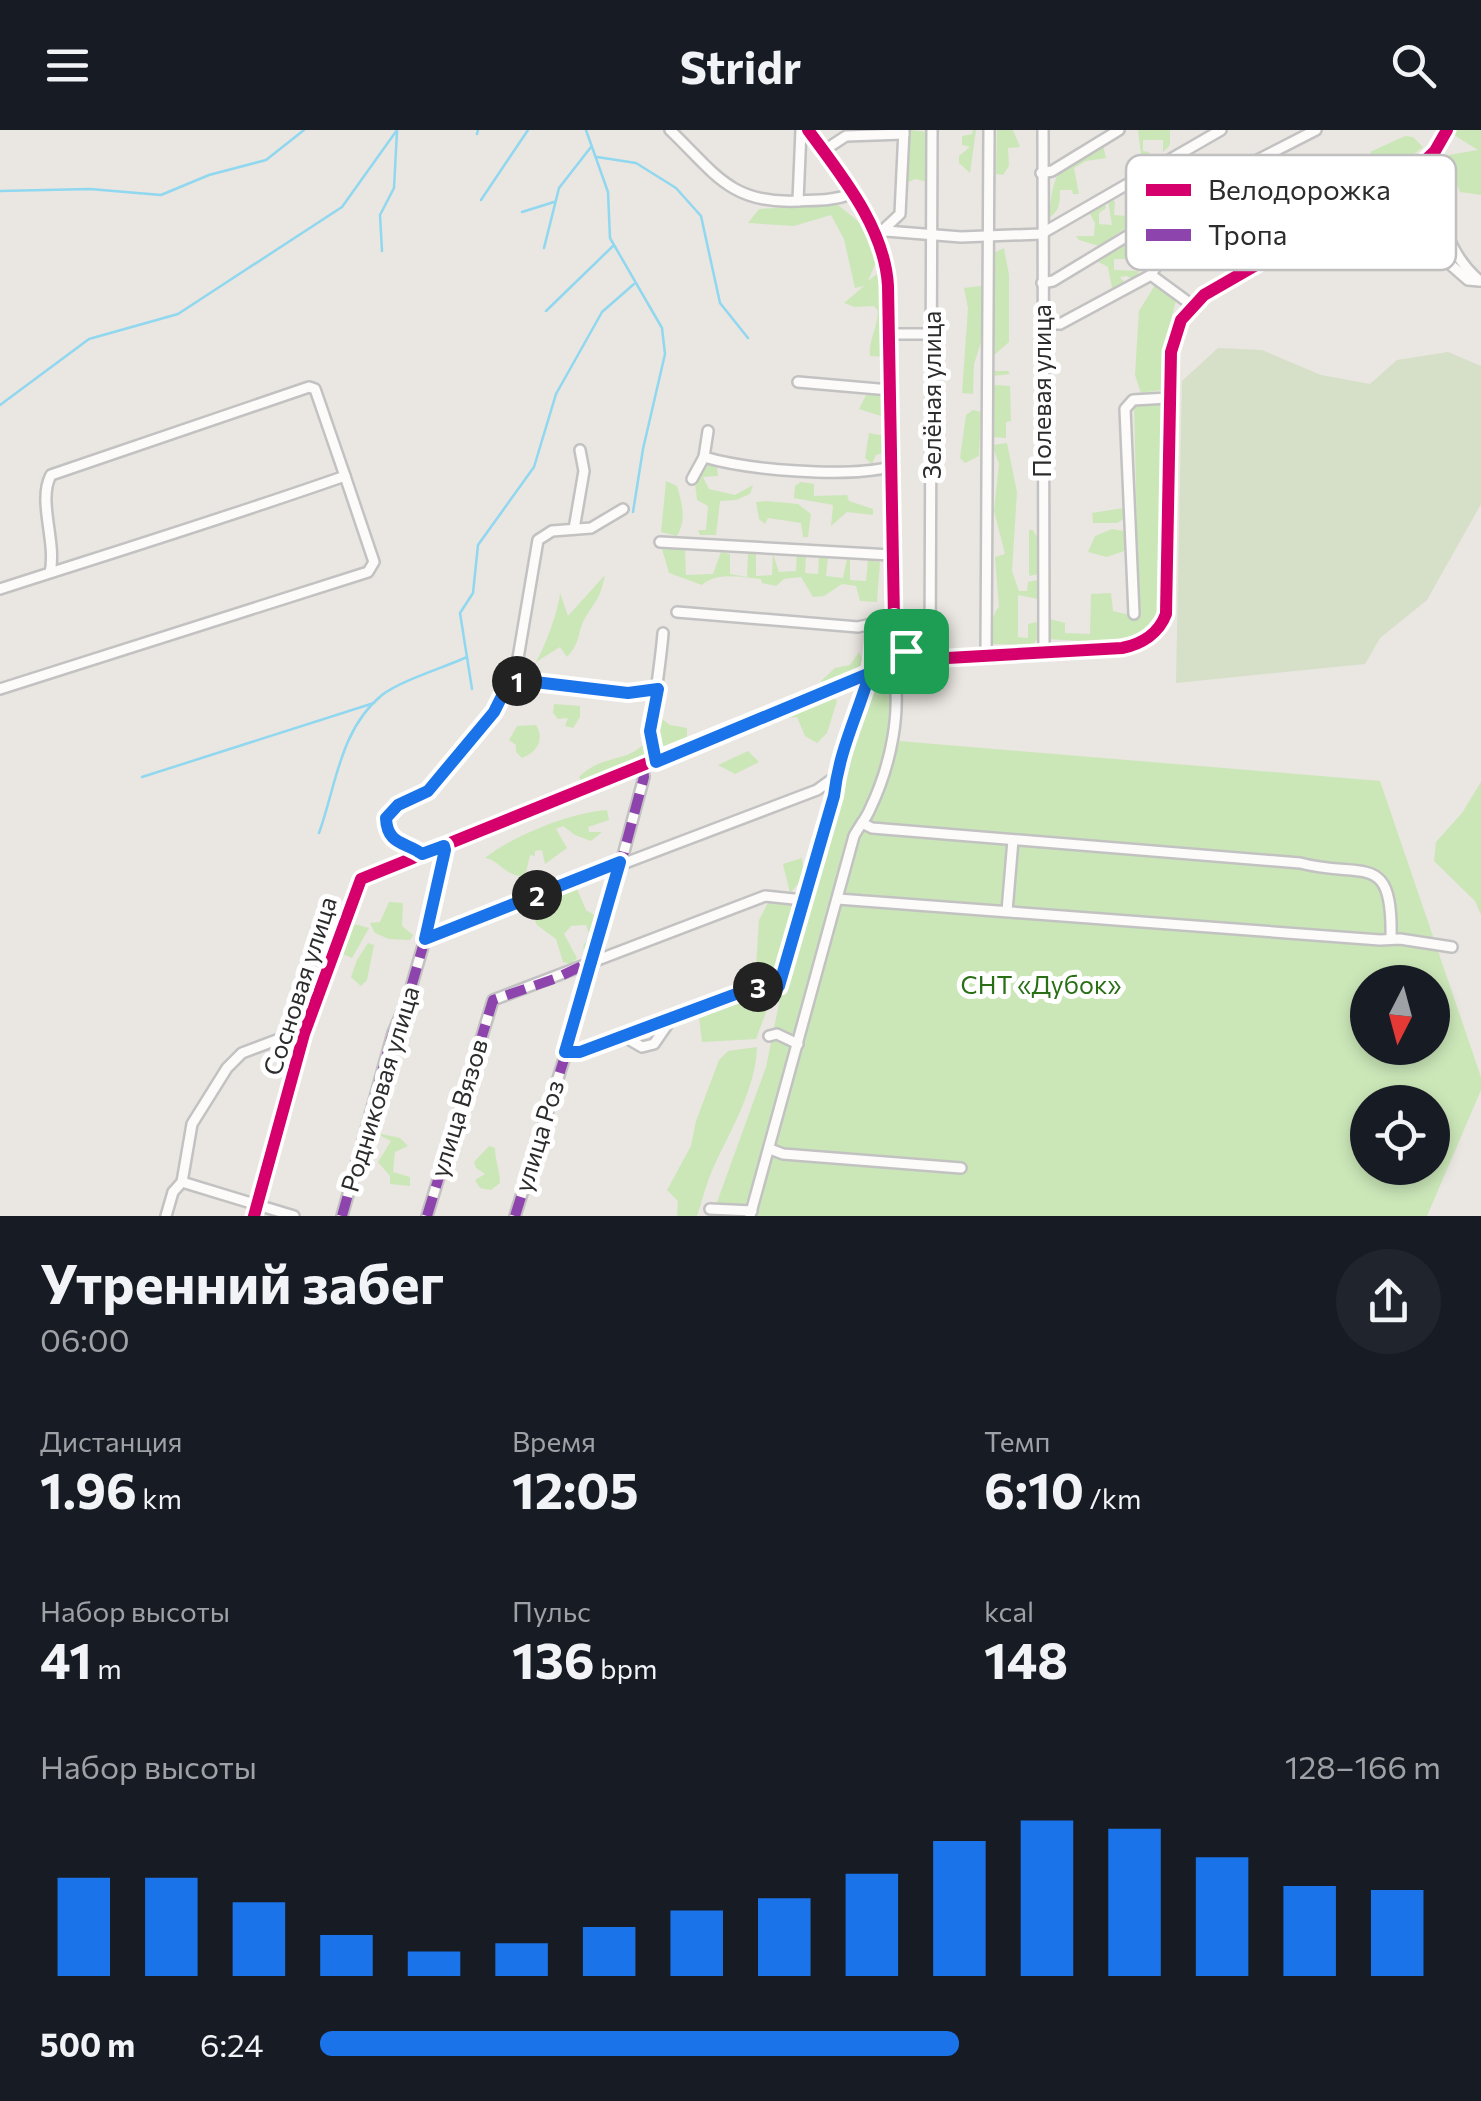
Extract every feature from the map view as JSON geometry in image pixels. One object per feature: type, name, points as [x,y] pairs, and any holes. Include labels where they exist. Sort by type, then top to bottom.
[{"type":"street","points":[[670,130],[740,194],[768,201],[832,200],[852,194]]},
{"type":"street","points":[[798,201],[804,130]]},
{"type":"street","points":[[804,130],[823,150],[878,232],[888,272],[894,618],[906,651],[915,657],[986,657],[1131,646],[1162,624],[1167,604],[1168,398],[1176,335],[1192,305],[1251,270]]},
{"type":"street","name":"Зелёная улица","points":[[930,659],[932,130]]},
{"type":"street","points":[[986,657],[989,130]]},
{"type":"street","name":"Полевая улица","points":[[1043,130],[1044,652]]},
{"type":"street","points":[[1042,173],[1052,171],[1119,130]]},
{"type":"street","points":[[1178,155],[1221,130]]},
{"type":"street","points":[[1267,155],[1316,130]]},
{"type":"street","points":[[1431,155],[1447,130]]},
{"type":"street","points":[[823,150],[846,136],[904,132],[900,214],[878,232]]},
{"type":"street","points":[[878,232],[932,236],[1041,234],[1126,185]]},
{"type":"street","points":[[1042,283],[1053,281],[1126,237]]},
{"type":"street","points":[[1456,254],[1480,281]]},
{"type":"street","points":[[1042,319],[1060,324],[1152,275],[1154,270]]},
{"type":"street","points":[[1456,270],[1468,280],[1480,281]]},
{"type":"street","points":[[1152,275],[1192,305]]},
{"type":"street","points":[[889,334],[932,334]]},
{"type":"street","points":[[798,382],[890,390]]},
{"type":"street","points":[[0,689],[368,572],[374,562],[312,387],[51,474],[46,484],[54,549],[50,573]]},
{"type":"street","points":[[1134,614],[1125,408],[1133,400],[1168,398]]},
{"type":"street","points":[[692,479],[704,457],[708,430]]},
{"type":"street","points":[[574,529],[584,471],[580,450]]},
{"type":"street","points":[[704,457],[845,474],[890,467]]},
{"type":"street","points":[[0,589],[344,476]]},
{"type":"street","points":[[518,680],[516,670],[538,540],[552,531],[591,528],[623,509]]},
{"type":"street","points":[[660,542],[891,556]]},
{"type":"street","points":[[677,612],[858,627],[894,618]]},
{"type":"street","points":[[565,1052],[580,1052],[752,988],[779,986],[834,796],[834,776],[870,673],[870,650],[878,624]]},
{"type":"street","points":[[656,762],[650,731],[663,633]]},
{"type":"street","name":"Сосновая улица","points":[[254,1216],[304,1034],[361,879],[870,673],[906,651]]},
{"type":"street","points":[[710,1209],[751,1213],[842,878],[856,831],[877,792],[893,730],[897,690],[892,662]]},
{"type":"street","points":[[422,854],[399,845],[388,832],[386,818],[390,810],[428,791],[494,712],[504,692],[518,680],[628,693],[658,689]]},
{"type":"street","name":"улица Роз","points":[[514,1216],[594,960],[644,777],[643,767]]},
{"type":"street","points":[[425,939],[817,790],[834,776]]},
{"type":"street","points":[[862,823],[872,828],[1372,872],[1385,883],[1388,893],[1391,939]]},
{"type":"street","points":[[1007,910],[1013,840]]},
{"type":"street","name":"Родниковая улица","points":[[342,1216],[393,1034],[405,1008],[425,939],[445,860],[444,846]]},
{"type":"street","points":[[842,878],[850,894],[862,901]]},
{"type":"street","points":[[594,960],[765,896],[803,900]]},
{"type":"street","points":[[838,899],[1452,946]]},
{"type":"street","name":"улица Вязов","points":[[427,1216],[493,1000],[594,960]]},
{"type":"street","points":[[622,1036],[642,1046],[654,1044],[672,1018]]},
{"type":"street","points":[[166,1216],[182,1182],[192,1124],[232,1061],[295,1033],[304,1034]]},
{"type":"street","points":[[769,1036],[777,1034],[798,1044]]},
{"type":"street","points":[[770,1149],[783,1154],[961,1168]]},
{"type":"street","points":[[182,1182],[294,1216]]},
{"type":"green space","points":[[910,130],[928,132],[928,182],[909,182],[907,177]]},
{"type":"green space","points":[[973,130],[970,173],[959,163],[959,156],[970,147],[962,145],[962,136],[972,134]]},
{"type":"green space","points":[[997,130],[1013,130],[1020,147],[1008,148],[1009,166],[1003,175],[996,174]]},
{"type":"green space","points":[[1138,130],[1170,130],[1170,145],[1163,152],[1163,140],[1143,140],[1143,151],[1149,152],[1141,155]]},
{"type":"green space","points":[[1481,130],[1481,195],[1460,192],[1456,155],[1449,155],[1478,150],[1451,133]]},
{"type":"green space","points":[[1405,136],[1413,137],[1423,147],[1413,155],[1370,152]]},
{"type":"green space","points":[[1103,145],[1106,158],[1086,161],[1074,168],[1079,194],[1060,190],[1057,209],[1049,218],[1053,188],[1061,171]]},
{"type":"green space","points":[[1108,200],[1115,201],[1114,215],[1126,216],[1126,228],[1099,246],[1076,236],[1094,236],[1095,223],[1089,212],[1104,202],[1106,208],[1099,213],[1099,224],[1112,225]]},
{"type":"green space","points":[[838,205],[869,230],[877,260],[868,281],[882,270],[886,288],[886,357],[870,356],[878,311],[874,306],[844,303],[864,286],[855,288],[844,239],[831,215],[794,226],[748,223],[759,209]]},
{"type":"green space","points":[[1126,238],[1126,259],[1114,259],[1114,270],[1139,271],[1135,281],[1120,277],[1124,282],[1120,289],[1112,288],[1108,267],[1091,258]]},
{"type":"green space","points":[[1004,248],[1009,275],[1009,342],[993,356],[993,371],[1010,374],[993,376],[995,385],[1010,386],[1011,421],[1006,422],[1006,438],[993,437],[989,255]]},
{"type":"green space","points":[[1155,285],[1176,296],[1176,301],[1163,349],[1162,390],[1141,393],[1135,375],[1139,311]]},
{"type":"green space","points":[[981,286],[982,339],[974,364],[973,394],[962,393],[968,308],[964,288]]},
{"type":"green space","points":[[1218,348],[1262,350],[1321,375],[1370,384],[1397,360],[1448,352],[1481,366],[1481,504],[1427,600],[1380,638],[1365,664],[1176,683],[1182,381]]},
{"type":"green space","points":[[868,391],[880,392],[887,418],[859,409]]},
{"type":"green space","points":[[1158,399],[1162,403],[1159,611],[1140,635],[1096,642],[1047,639],[1049,619],[1065,623],[1065,633],[1090,634],[1091,594],[1111,593],[1113,611],[1139,617],[1134,403]]},
{"type":"green space","points":[[973,410],[981,412],[979,456],[965,463],[960,458],[966,415]]},
{"type":"green space","points":[[869,433],[885,436],[887,452],[876,455],[872,464],[865,458]]},
{"type":"green space","points":[[1007,443],[1017,492],[1012,571],[1019,591],[1027,591],[1028,582],[1037,580],[1038,599],[1018,595],[1018,637],[1028,638],[1028,624],[1036,622],[1041,634],[1033,645],[991,644],[992,624],[999,607],[995,557],[1005,554],[994,511],[999,464],[992,445]]},
{"type":"green space","points":[[716,460],[718,476],[703,477],[709,489],[735,495],[753,485],[750,494],[720,501],[716,535],[700,535],[698,530],[706,530],[708,506],[697,500],[694,475],[701,462]]},
{"type":"green space","points":[[666,481],[677,486],[682,505],[682,524],[677,536],[661,532]]},
{"type":"green space","points":[[801,482],[814,484],[814,496],[847,495],[849,501],[873,509],[873,515],[847,512],[831,526],[833,505],[794,498],[795,486]]},
{"type":"green space","points":[[756,502],[798,504],[811,514],[808,537],[803,537],[801,523],[768,518],[765,524],[759,519]]},
{"type":"green space","points":[[1123,508],[1130,515],[1117,523],[1093,523],[1092,513]]},
{"type":"green space","points":[[1112,529],[1124,531],[1124,551],[1107,557],[1088,552],[1095,536]]},
{"type":"green space","points":[[1029,530],[1033,530],[1040,543],[1039,574],[1029,576]]},
{"type":"green space","points":[[662,549],[685,549],[686,575],[713,574],[721,552],[730,554],[730,574],[747,577],[748,552],[756,554],[756,576],[772,575],[773,554],[779,572],[796,571],[797,553],[806,556],[805,573],[818,574],[819,556],[828,557],[826,576],[843,578],[850,558],[850,580],[866,581],[868,560],[880,562],[877,602],[860,601],[856,586],[842,584],[824,596],[813,597],[801,577],[784,579],[776,586],[762,583],[761,579],[730,576],[702,585],[669,573]]},
{"type":"green space","points":[[605,575],[571,652],[567,657],[560,647],[536,662],[560,593],[568,616]]},
{"type":"green space","points":[[859,652],[864,663],[830,685],[821,681],[835,668],[850,665]]},
{"type":"green space","name":"СНТ «Дубок»","points":[[882,672],[891,687],[887,740],[1380,781],[1443,965],[1350,965],[1350,1065],[1450,1065],[1450,986],[1481,1077],[1481,1090],[1450,1162],[1450,1085],[1350,1085],[1350,1185],[1440,1185],[1427,1216],[712,1216],[766,1067],[788,960],[820,858],[841,744]]},
{"type":"green space","points":[[828,691],[837,701],[827,733],[817,743],[805,736],[797,717],[783,718],[785,709]]},
{"type":"green space","points":[[554,704],[580,706],[580,717],[573,728],[565,726],[568,718],[558,719],[553,713]]},
{"type":"green space","points":[[661,718],[670,725],[687,728],[687,737],[647,758],[582,783],[579,777],[590,768],[642,746]]},
{"type":"green space","points":[[536,725],[538,745],[522,758],[509,740],[517,726]]},
{"type":"green space","points":[[748,751],[759,762],[735,774],[718,765]]},
{"type":"green space","points":[[1481,782],[1481,915],[1475,901],[1434,861],[1436,842],[1462,813]]},
{"type":"green space","points":[[607,810],[609,820],[588,827],[589,832],[602,832],[591,841],[563,826],[556,829],[567,848],[545,864],[542,850],[535,851],[535,856],[530,855],[525,877],[485,858],[543,826]]},
{"type":"green space","points":[[802,858],[804,877],[790,893],[783,864]]},
{"type":"green space","points":[[575,884],[586,910],[596,916],[597,932],[591,951],[585,952],[583,946],[590,936],[586,925],[571,926],[564,934],[577,958],[571,964],[563,962],[556,939],[537,925],[527,902]]},
{"type":"green space","points":[[770,899],[794,903],[775,982],[755,983],[759,920]]},
{"type":"green space","points":[[389,902],[403,903],[402,926],[413,935],[410,940],[389,939],[375,933],[370,923],[380,922]]},
{"type":"green space","points":[[350,923],[369,928],[352,958],[339,952]]},
{"type":"green space","points":[[368,943],[374,945],[367,980],[361,986],[351,977]]},
{"type":"green space","points":[[765,993],[768,1007],[756,1039],[702,1042],[699,1017]]},
{"type":"green space","points":[[757,1047],[748,1092],[712,1170],[697,1216],[677,1216],[678,1201],[667,1190],[691,1146],[719,1060],[728,1051]]},
{"type":"green space","points":[[373,1132],[400,1138],[408,1146],[395,1152],[393,1172],[410,1177],[410,1186],[390,1184],[390,1176],[378,1162],[391,1141]]},
{"type":"green space","points":[[489,1146],[495,1148],[500,1183],[491,1190],[480,1188],[475,1180],[485,1174],[474,1162]]},
{"type":"waterway","points":[[0,191],[90,189],[161,195],[209,175],[266,160],[304,130]]},
{"type":"waterway","points":[[0,405],[89,339],[178,314],[342,207],[397,130]]},
{"type":"waterway","points":[[477,134],[478,130]]},
{"type":"waterway","points":[[481,200],[528,130]]},
{"type":"waterway","points":[[586,130],[608,192],[610,238],[662,328],[665,354],[633,512]]},
{"type":"waterway","points":[[382,251],[380,215],[394,188],[397,131]]},
{"type":"waterway","points":[[544,248],[559,188],[591,147]]},
{"type":"waterway","points":[[597,157],[636,163],[676,188],[701,216],[720,303],[748,338]]},
{"type":"waterway","points":[[522,212],[554,202]]},
{"type":"waterway","points":[[546,311],[613,246]]},
{"type":"waterway","points":[[472,689],[460,613],[473,593],[478,545],[534,467],[556,394],[602,312],[634,284]]},
{"type":"waterway","points":[[319,833],[348,741],[368,709],[400,684],[467,657]]},
{"type":"waterway","points":[[142,777],[374,703]]},
{"type":"marked path","points":[[779,986],[834,796],[837,766],[870,673]]},
{"type":"marked path","points":[[515,1216],[595,960],[644,777],[643,767]]},
{"type":"marked path","points":[[342,1216],[393,1033],[425,939],[620,862]]},
{"type":"marked path","points":[[427,1216],[493,1000],[595,960]]},
{"type":"cycle path","points":[[808,130],[859,203],[885,264],[894,619],[904,646],[914,655],[930,659],[1122,648],[1154,632],[1166,614],[1171,352],[1181,320],[1204,295],[1247,270]]},
{"type":"cycle path","points":[[1431,155],[1447,130]]},
{"type":"cycle path","points":[[254,1216],[304,1034],[361,879],[870,673],[906,651]]},
{"type":"route","points":[[906,651],[870,673],[656,762],[650,731],[658,689],[628,693],[518,680],[504,692],[494,712],[428,791],[390,810],[386,818],[388,832],[399,845],[422,854],[444,846],[445,860],[425,939],[620,862],[565,1052],[575,1054],[752,988],[779,986],[834,796],[836,766],[870,673],[870,650],[878,624],[894,618],[906,651]]}]
